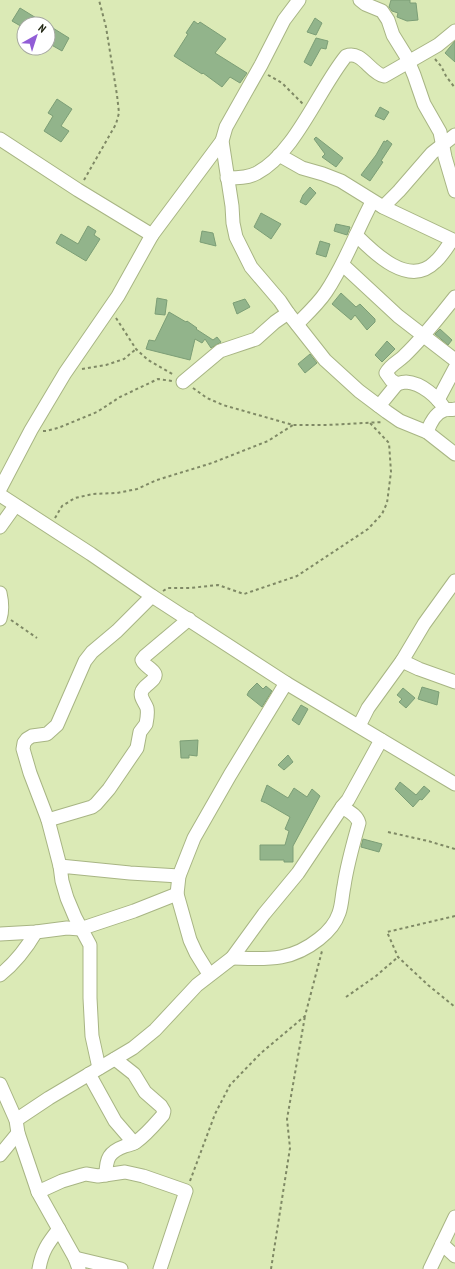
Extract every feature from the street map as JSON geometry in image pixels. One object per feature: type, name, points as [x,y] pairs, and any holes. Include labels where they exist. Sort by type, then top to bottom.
[{"type":"street","points":[[0,489],[31,430],[65,373],[118,296],[152,235],[222,141],[226,127],[284,20],[299,0]]},
{"type":"street","points":[[360,0],[365,4],[382,11],[388,20],[393,35],[402,49],[424,104],[440,132],[455,192]]},
{"type":"street","points":[[227,178],[244,177],[257,173],[279,155],[294,137],[346,56],[351,54],[356,55],[379,75],[384,76],[443,42],[455,30]]},
{"type":"street","points":[[297,324],[321,299],[343,265],[356,235],[378,205],[399,191],[432,153],[455,135]]},
{"type":"street","points":[[0,139],[78,190],[152,235]]},
{"type":"street","points":[[222,141],[236,237],[251,267],[280,301],[325,360],[359,391],[379,406],[400,421],[427,432],[455,454]]},
{"type":"street","points":[[279,155],[302,168],[340,181],[378,205],[454,240],[433,265],[422,270],[412,271],[397,268],[386,262],[370,250],[356,235]]},
{"type":"street","points":[[343,265],[398,316],[455,360]]},
{"type":"street","points":[[397,384],[387,375],[387,370],[405,355],[423,336],[455,297]]},
{"type":"street","points":[[183,382],[220,351],[256,338],[288,313]]},
{"type":"street","points":[[427,432],[436,415],[446,406],[455,368]]},
{"type":"street","points":[[379,406],[397,384],[406,382],[424,389],[446,406]]},
{"type":"street","points":[[0,495],[286,683],[455,784]]},
{"type":"street","points":[[0,527],[15,506]]},
{"type":"street","points":[[359,726],[368,708],[402,661],[424,624],[455,581]]},
{"type":"street","points":[[0,593],[2,603],[1,616]]},
{"type":"street","points":[[134,1143],[115,1120],[94,1071],[90,998],[91,952],[87,938],[80,929],[67,898],[48,820],[22,749],[27,739],[32,736],[47,734],[57,725],[62,717],[81,668],[92,652],[117,631],[152,596]]},
{"type":"street","points":[[48,820],[92,807],[109,789],[137,748],[140,732],[146,724],[147,707],[141,697],[141,693],[144,687],[154,679],[155,674],[144,664],[142,660],[189,619]]},
{"type":"street","points":[[402,661],[455,682]]},
{"type":"street","points":[[209,974],[190,940],[177,894],[179,876],[194,838],[286,683]]},
{"type":"street","points":[[16,1120],[133,1048],[155,1030],[184,998],[209,974],[232,958],[264,914],[298,873],[348,800],[381,740]]},
{"type":"street","points":[[232,958],[262,959],[288,956],[301,952],[334,925],[340,912],[358,823],[355,816],[342,807]]},
{"type":"street","points":[[60,866],[179,876]]},
{"type":"street","points":[[0,934],[36,932],[67,928],[80,929],[134,911],[177,894]]},
{"type":"street","points":[[0,975],[13,964],[26,948],[36,932]]},
{"type":"street","points":[[106,1175],[106,1163],[109,1156],[115,1150],[134,1143],[145,1135],[163,1115],[164,1111],[161,1106],[145,1092],[134,1074],[114,1059]]},
{"type":"street","points":[[0,1084],[16,1120],[18,1134],[38,1192],[77,1264],[121,1269]]},
{"type":"street","points":[[0,1155],[18,1134]]},
{"type":"street","points":[[38,1192],[86,1174],[98,1176],[125,1172],[142,1176],[186,1191],[160,1269]]},
{"type":"street","points":[[430,1269],[455,1217]]},
{"type":"street","points":[[39,1269],[41,1256],[59,1229]]},
{"type":"street","points":[[442,1244],[455,1256]]},
{"type":"path","points":[[78,190],[116,124],[119,113],[118,95],[106,27],[99,0]]},
{"type":"path","points":[[429,51],[455,88]]},
{"type":"path","points":[[258,70],[282,83],[311,109]]},
{"type":"path","points":[[65,373],[106,365],[124,359],[136,350]]},
{"type":"path","points":[[31,430],[46,431],[58,428],[97,412],[120,397],[158,379],[183,382]]},
{"type":"path","points":[[49,528],[62,506],[75,498],[93,494],[117,493],[137,489],[157,480],[212,463],[268,441],[293,425],[309,426],[400,421]]},
{"type":"path","points":[[152,596],[168,588],[190,588],[218,585],[244,594],[297,576],[368,529],[382,514],[386,503],[391,472],[389,443],[370,423]]},
{"type":"path","points":[[1,616],[37,638]]},
{"type":"path","points":[[388,832],[455,849]]},
{"type":"path","points":[[455,916],[387,932],[398,957],[428,985],[455,1007]]},
{"type":"path","points":[[271,1269],[290,1148],[287,1119],[305,1016],[327,932]]},
{"type":"path","points":[[346,997],[376,976],[398,957]]},
{"type":"path","points":[[186,1191],[215,1114],[230,1085],[261,1053],[305,1016]]},
{"type":"building","points":[[391,0],[410,0],[410,3],[416,3],[418,20],[407,21],[397,17],[398,13],[392,11],[389,7]]},
{"type":"building","points":[[20,8],[33,16],[16,16],[16,23],[12,21]]},
{"type":"building","points":[[315,18],[322,23],[316,35],[307,32]]},
{"type":"building","points":[[194,21],[198,24],[200,22],[226,39],[215,53],[247,73],[240,83],[230,77],[222,87],[203,73],[202,74],[174,56],[188,34],[186,33]]},
{"type":"building","points":[[56,30],[69,38],[62,51],[56,48]]},
{"type":"building","points":[[316,38],[328,41],[326,49],[321,48],[311,66],[304,62]]},
{"type":"building","points":[[455,41],[455,62],[445,53]]},
{"type":"building","points":[[57,99],[72,109],[61,126],[69,131],[61,142],[44,131],[53,116],[48,113]]},
{"type":"building","points":[[380,107],[389,112],[384,120],[375,116]]},
{"type":"building","points":[[316,137],[343,158],[336,167],[322,157],[325,154],[314,139]]},
{"type":"building","points":[[387,140],[392,144],[381,161],[383,162],[370,181],[361,175],[376,155],[384,141],[386,142]]},
{"type":"building","points":[[310,187],[316,193],[306,205],[300,202],[303,195]]},
{"type":"building","points":[[261,213],[281,224],[271,239],[254,227]]},
{"type":"building","points":[[336,224],[350,227],[347,235],[334,231]]},
{"type":"building","points":[[88,226],[96,231],[94,235],[100,239],[86,261],[56,243],[61,234],[78,244]]},
{"type":"building","points":[[202,231],[213,233],[216,246],[200,242]]},
{"type":"building","points":[[320,241],[330,244],[326,257],[316,254]]},
{"type":"building","points":[[341,293],[356,307],[360,304],[375,319],[375,322],[367,330],[355,315],[351,320],[332,304]]},
{"type":"building","points":[[157,298],[167,300],[165,315],[155,314]]},
{"type":"building","points":[[245,299],[250,307],[237,314],[233,303]]},
{"type":"building","points":[[169,312],[186,322],[187,321],[213,340],[217,337],[221,342],[211,348],[205,339],[202,343],[195,339],[190,360],[146,349],[149,340],[155,341]]},
{"type":"building","points":[[440,329],[452,340],[448,345],[435,334]]},
{"type":"building","points":[[387,341],[395,349],[382,362],[375,355]]},
{"type":"building","points":[[310,354],[317,363],[305,373],[298,364]]},
{"type":"building","points":[[257,683],[263,689],[266,686],[272,691],[262,707],[247,695]]},
{"type":"building","points":[[422,687],[439,692],[437,705],[418,699]]},
{"type":"building","points":[[403,688],[415,698],[406,708],[399,702],[402,699],[397,695]]},
{"type":"building","points":[[301,705],[308,709],[299,725],[292,720]]},
{"type":"building","points":[[198,740],[197,756],[189,755],[189,758],[181,758],[180,741]]},
{"type":"building","points":[[288,755],[293,762],[284,770],[278,765]]},
{"type":"building","points":[[400,782],[416,795],[424,786],[430,791],[413,807],[395,789]]},
{"type":"building","points":[[267,785],[288,798],[294,788],[307,797],[312,789],[320,796],[293,846],[293,862],[284,862],[284,860],[260,860],[260,845],[285,845],[289,831],[285,829],[290,817],[261,801]]},
{"type":"building","points":[[363,839],[382,844],[379,852],[361,847]]}]
